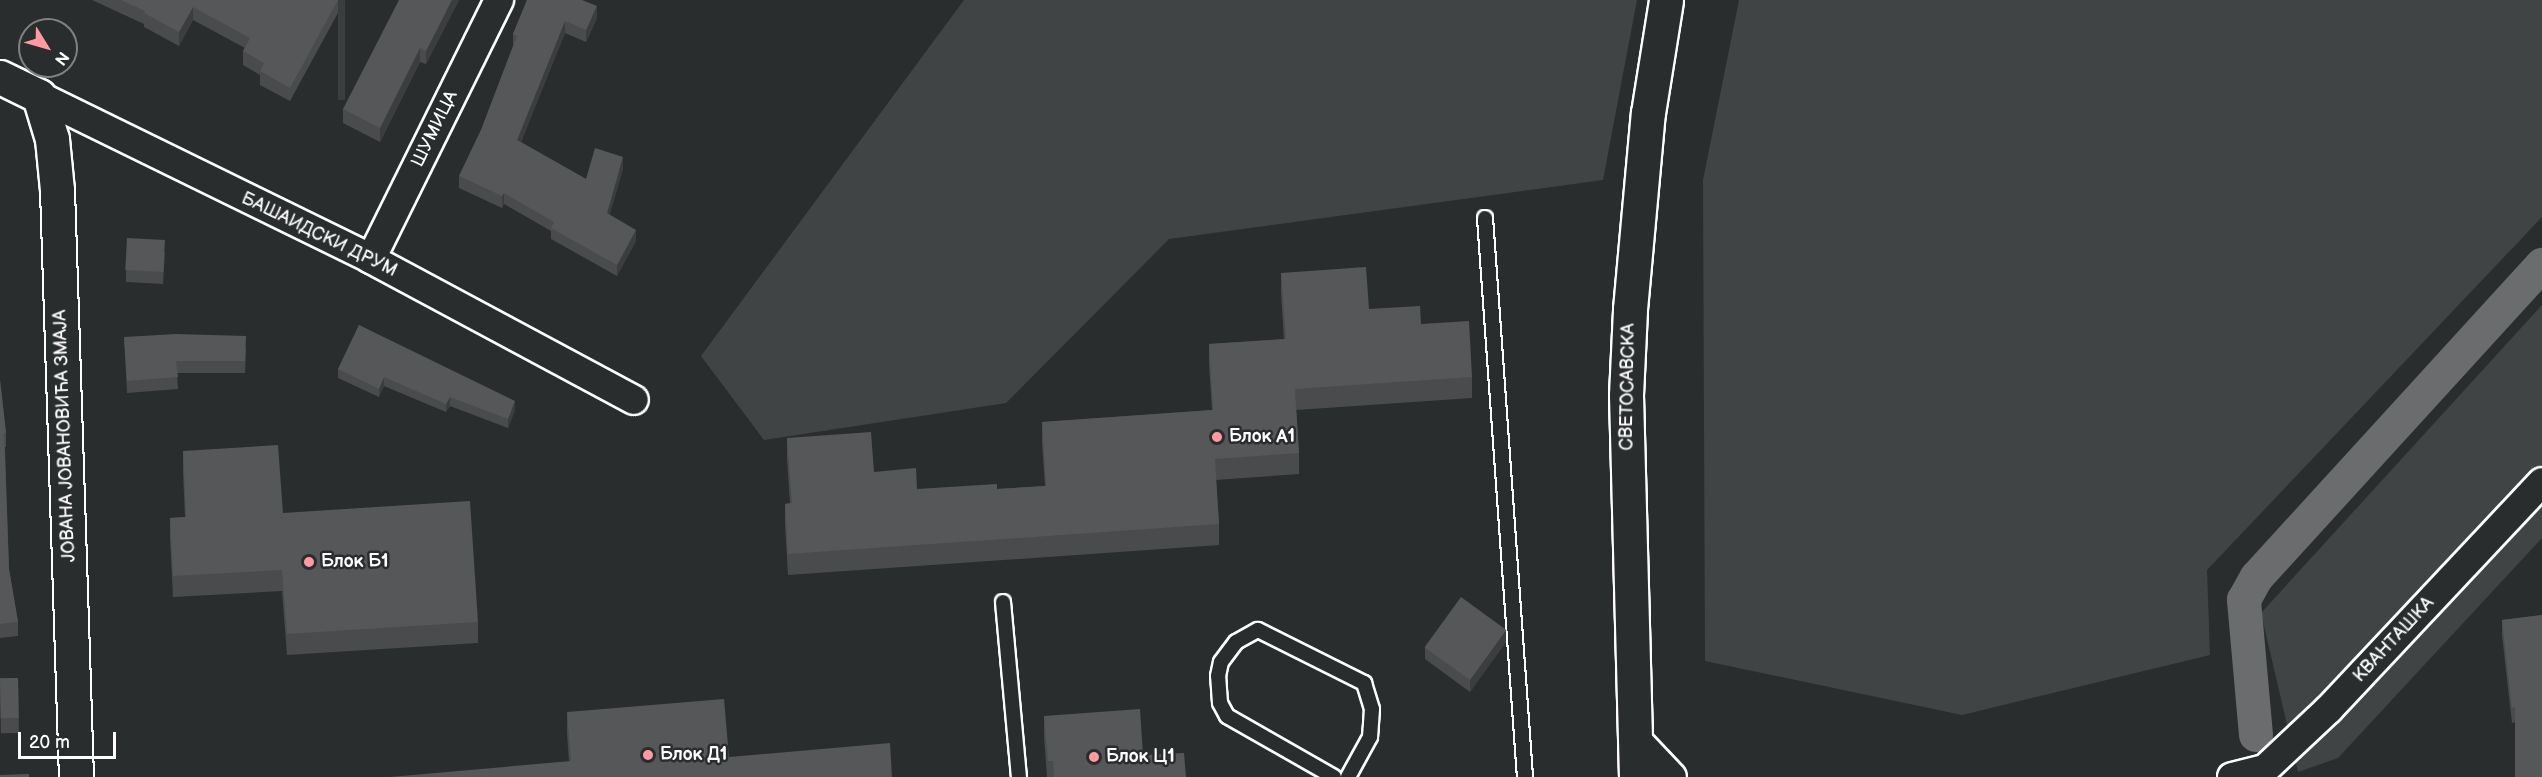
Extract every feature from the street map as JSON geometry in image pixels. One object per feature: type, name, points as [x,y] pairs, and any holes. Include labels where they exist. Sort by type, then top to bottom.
[{"type":"main road","name":"СВЕТОСАВСКА","points":[[1636,777],[1626,395],[1630,309],[1648,113],[1666,0]]},
{"type":"main road","name":"БАШАИДСКИ ДРУМ","points":[[0,76],[39,96]]},
{"type":"main road","name":"ЈОВАНА ЈОВАНОВИЋА ЗМАЈА","points":[[39,96],[52,139],[57,190],[76,777]]},
{"type":"street","name":"ШУМИЦА","points":[[370,259],[499,0]]},
{"type":"street","name":"БАШАИДСКИ ДРУМ","points":[[39,96],[370,259],[634,400]]},
{"type":"street","name":"КВАНТАШКА","points":[[2232,777],[2266,773],[2542,482]]},
{"type":"street","points":[[1634,737],[1672,777]]},
{"type":"lane","points":[[1485,218],[1525,777]]},
{"type":"lane","points":[[1003,602],[1019,777]]},
{"type":"lane","points":[[1334,777],[1227,716],[1220,703],[1218,676],[1221,662],[1236,642],[1258,630],[1364,683],[1372,709],[1370,737],[1348,777]]},
{"type":"shaded area","points":[[964,0],[1637,0],[1603,180],[1169,239],[1006,403],[764,440],[701,356]]},
{"type":"shaded area","points":[[1739,0],[2542,0],[2542,217],[2207,570],[2210,655],[1962,715],[1705,661],[1703,180]]},
{"type":"shaded area","points":[[2542,305],[2542,538],[2338,758],[2298,772],[2261,613]]},
{"type":"building","points":[[121,0],[338,0],[290,88],[260,71],[264,63],[243,51],[250,38],[193,7],[179,32],[144,13],[145,11]]},
{"type":"building","points":[[399,0],[452,0],[426,51],[420,48],[380,128],[343,109]]},
{"type":"building","points":[[527,0],[582,0],[597,6],[586,30],[565,21],[517,140],[586,179],[595,148],[623,157],[607,213],[636,230],[617,265],[551,228],[554,222],[504,193],[502,196],[459,176],[481,130],[517,36],[513,34]]},
{"type":"building","points":[[127,238],[165,240],[163,272],[125,270]]},
{"type":"building","name":"Блок А1","points":[[1366,267],[1369,309],[1420,306],[1421,324],[1469,321],[1472,377],[1295,389],[1299,453],[1215,459],[1219,524],[788,554],[785,504],[792,503],[787,438],[871,432],[874,472],[916,468],[917,489],[997,484],[997,489],[1046,486],[1042,422],[1213,410],[1209,344],[1286,339],[1281,273]]},
{"type":"building","points":[[359,325],[515,401],[508,419],[450,397],[446,404],[384,377],[379,389],[338,369]]},
{"type":"building","points":[[176,334],[246,336],[245,361],[176,361],[178,377],[127,381],[124,337]]},
{"type":"building","points":[[0,380],[6,433],[4,433],[9,569],[18,622],[0,624]]},
{"type":"building","name":"Блок Б1","points":[[278,445],[283,513],[470,501],[478,622],[287,634],[282,570],[173,576],[170,518],[186,517],[183,451]]},
{"type":"building","points":[[1461,597],[1506,630],[1470,680],[1425,647]]},
{"type":"building","points":[[2542,615],[2542,777],[2515,777],[2515,707],[2512,708],[2502,620]]},
{"type":"building","points":[[0,678],[18,678],[19,718],[1,718]]},
{"type":"building","points":[[724,699],[729,757],[890,743],[892,777],[390,777],[571,761],[567,712]]},
{"type":"building","points":[[1140,709],[1143,755],[1184,753],[1186,777],[1054,777],[1053,761],[1048,761],[1044,716]]},
{"type":"building","points":[[29,774],[29,777],[0,777],[0,775]]},
{"type":"waterway","points":[[2256,735],[2244,600],[2257,577],[2542,265]]},
{"type":"place","name":"Блок А1","points":[[1217,437]]},
{"type":"place","name":"Блок Б1","points":[[309,562]]},
{"type":"place","name":"Блок Д1","points":[[648,755]]},
{"type":"place","name":"Блок Ц1","points":[[1094,757]]}]
